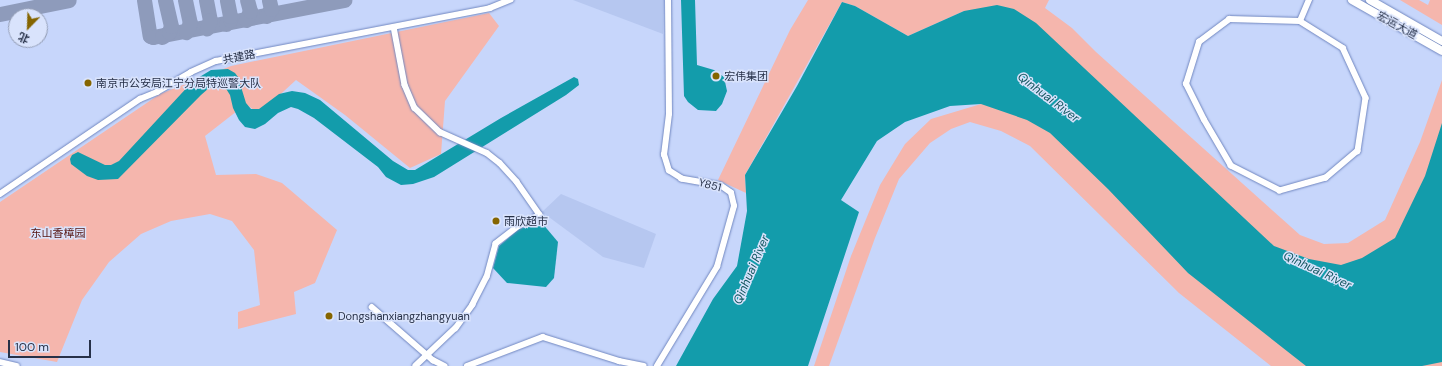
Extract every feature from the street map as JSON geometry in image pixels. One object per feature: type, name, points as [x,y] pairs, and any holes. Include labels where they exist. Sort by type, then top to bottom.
[{"type":"main road","name":"宏运大道","points":[[1352,0],[1442,51]]},
{"type":"main road","name":"宏运大道","points":[[1370,0],[1442,41]]},
{"type":"street","name":"共建路","points":[[0,194],[140,99],[157,92],[191,72],[216,61],[490,8],[510,0]]},
{"type":"street","name":"Y851","points":[[657,366],[717,267],[734,206],[731,193],[721,186],[682,179],[669,171],[664,155],[669,114],[668,0]]},
{"type":"street","points":[[1300,21],[1309,0]]},
{"type":"street","points":[[1229,19],[1300,21],[1343,48],[1366,98],[1358,151],[1326,178],[1280,191],[1231,166],[1204,120],[1186,84],[1199,42],[1229,19]]},
{"type":"street","points":[[394,27],[406,85],[415,108],[440,132],[488,153],[500,163],[517,182],[540,215],[519,226],[496,244],[487,277],[473,305],[456,328],[416,366]]},
{"type":"street","points":[[372,307],[427,354],[445,366]]},
{"type":"street","points":[[467,366],[542,337],[619,361],[644,366]]},
{"type":"street","points":[[0,362],[17,366]]},
{"type":"shaded area","points":[[573,0],[664,0],[663,34]]},
{"type":"shaded area","points":[[561,194],[656,234],[644,268],[603,257],[542,212]]},
{"type":"green space","points":[[808,0],[1049,0],[1045,8],[1072,28],[1096,52],[1300,235],[1324,244],[1348,243],[1385,220],[1420,142],[1442,80],[1442,366],[1271,366],[1179,293],[1030,146],[1001,131],[970,122],[951,129],[930,143],[899,179],[875,238],[829,366],[814,366],[851,256],[880,185],[905,144],[931,119],[981,104],[964,11],[908,36],[855,6],[842,2],[745,175],[746,193],[718,180],[790,30]]},
{"type":"green space","points":[[1400,0],[1419,0],[1428,5],[1430,0],[1442,0],[1442,25]]},
{"type":"green space","name":"东山香樟园","points":[[489,13],[499,26],[445,101],[441,154],[410,168],[345,115],[296,80],[259,114],[246,104],[205,136],[216,175],[256,174],[282,183],[337,230],[315,283],[294,292],[296,314],[238,329],[238,312],[260,305],[254,250],[232,221],[210,214],[171,221],[141,234],[109,262],[82,300],[57,362],[0,352],[0,202],[160,94],[231,66]]},
{"type":"water","points":[[681,0],[695,0],[697,65],[714,70],[724,77],[727,91],[722,104],[716,111],[698,110],[688,102],[684,96]]},
{"type":"water","name":"Qinhuai River","points":[[842,2],[855,6],[908,36],[964,11],[997,5],[1014,9],[1036,23],[1274,246],[1309,259],[1341,265],[1362,258],[1395,238],[1425,176],[1442,123],[1442,362],[1422,366],[1306,366],[1188,273],[1108,189],[1050,133],[1027,120],[981,104],[950,106],[905,122],[877,141],[841,200],[859,212],[808,366],[676,366],[713,299],[737,266],[747,211],[745,175],[797,86]]},
{"type":"water","points":[[228,69],[235,73],[238,77],[246,103],[251,109],[259,109],[279,94],[292,91],[305,93],[320,100],[393,161],[408,170],[415,170],[501,118],[574,77],[578,79],[579,85],[566,95],[434,177],[413,184],[401,185],[386,177],[378,167],[314,118],[298,109],[291,107],[278,113],[265,124],[255,129],[245,127],[239,120],[233,108],[230,95],[225,87],[216,86],[209,88],[201,95],[118,179],[98,180],[87,176],[71,164],[70,159],[72,155],[78,152],[105,165],[111,165],[119,161],[193,81],[211,70]]},
{"type":"water","points":[[542,223],[558,242],[554,278],[546,287],[507,283],[493,268],[499,246],[519,229]]},
{"type":"taxiway","points":[[0,14],[69,0]]},
{"type":"taxiway","points":[[144,0],[150,36],[153,37],[344,0]]},
{"type":"taxiway","points":[[162,37],[169,32],[171,26],[165,0]]},
{"type":"taxiway","points":[[185,0],[190,23],[186,32]]},
{"type":"taxiway","points":[[206,0],[210,20],[207,28]]},
{"type":"taxiway","points":[[226,24],[230,20],[227,0]]},
{"type":"taxiway","points":[[246,20],[250,11],[247,0]]},
{"type":"taxiway","points":[[266,16],[271,9],[269,0]]},
{"type":"place","name":"宏伟集团","points":[[716,76]]},
{"type":"place","name":"南京市公安局江宁分局特巡警大队","points":[[88,83]]},
{"type":"place","name":"雨欣超市","points":[[496,221]]},
{"type":"place","name":"Dongshanxiangzhangyuan","points":[[329,316]]}]
